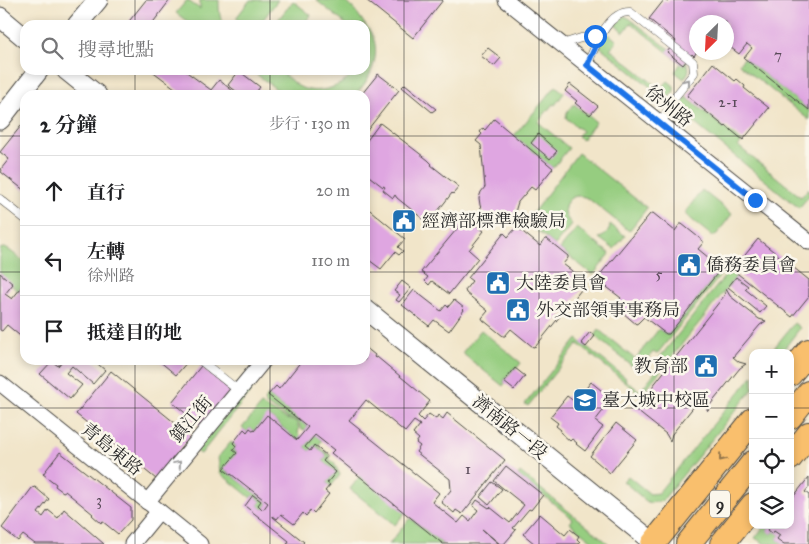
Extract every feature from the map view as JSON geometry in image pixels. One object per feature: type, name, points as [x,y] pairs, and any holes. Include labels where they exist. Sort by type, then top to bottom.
[{"type":"main road","points":[[794,369],[809,351]]},
{"type":"main road","points":[[794,411],[809,393]]},
{"type":"main road","points":[[654,544],[749,425]]},
{"type":"main road","points":[[794,453],[809,434]]},
{"type":"main road","name":"9","points":[[688,544],[749,468]]},
{"type":"main road","name":"9","points":[[722,544],[749,510]]},
{"type":"street","points":[[81,20],[98,0]]},
{"type":"street","name":"徐州路","points":[[506,0],[807,238]]},
{"type":"street","points":[[0,17],[20,34]]},
{"type":"street","points":[[23,90],[35,75]]},
{"type":"street","points":[[72,75],[92,90]]},
{"type":"street","points":[[0,120],[20,94]]},
{"type":"street","name":"濟南路一段","points":[[370,313],[654,544]]},
{"type":"street","name":"鎮江街","points":[[132,544],[153,507],[260,365]]},
{"type":"street","name":"青島東路","points":[[0,383],[200,544]]},
{"type":"lane","points":[[587,65],[602,33],[615,16],[623,11],[630,12],[693,62],[694,73],[674,98],[661,124]]},
{"type":"lane","points":[[562,44],[602,33]]},
{"type":"lane","points":[[0,199],[20,215]]},
{"type":"lane","points":[[206,365],[239,391]]},
{"type":"green space","points":[[187,0],[200,9],[200,0],[219,0],[221,20],[185,20],[176,13]]},
{"type":"green space","points":[[250,0],[278,0],[263,20],[239,20],[236,18]]},
{"type":"green space","points":[[316,0],[343,1],[362,20],[341,20]]},
{"type":"green space","points":[[293,1],[311,15],[307,20],[278,20]]},
{"type":"green space","points":[[624,16],[686,62],[689,68],[684,79],[675,72],[681,63],[631,23],[624,32],[615,25]]},
{"type":"green space","points":[[370,31],[375,49],[370,75]]},
{"type":"green space","points":[[607,35],[610,35],[617,41],[610,49],[660,89],[668,81],[674,86],[674,91],[667,100],[599,46]]},
{"type":"green space","points":[[744,58],[809,110],[809,120],[739,64]]},
{"type":"green space","points":[[258,75],[285,75],[307,90],[277,90]]},
{"type":"green space","points":[[370,75],[359,90],[322,90],[338,85],[350,76]]},
{"type":"green space","points":[[556,86],[564,93],[538,122],[569,148],[553,168],[514,136]]},
{"type":"green space","points":[[686,97],[742,142],[738,146],[801,197],[809,188],[809,196],[799,208],[677,109]]},
{"type":"green space","points":[[574,104],[596,122],[582,140],[578,136],[582,131],[566,118],[567,112]]},
{"type":"green space","points":[[578,153],[647,208],[629,231],[589,199],[582,196],[571,198],[565,207],[565,213],[572,224],[555,245],[526,222]]},
{"type":"green space","points":[[702,190],[732,214],[716,235],[712,236],[686,215],[686,211]]},
{"type":"green space","points":[[610,224],[625,236],[614,249],[599,238],[607,233]]},
{"type":"green space","points":[[577,228],[610,254],[593,275],[560,249]]},
{"type":"green space","points":[[0,249],[9,250],[20,258],[20,289],[18,291],[0,274]]},
{"type":"green space","points":[[720,270],[723,272],[657,354],[653,352],[639,366],[632,366],[595,336],[599,330],[635,359],[659,329],[669,334]]},
{"type":"green space","points":[[729,271],[736,277],[641,395],[578,344],[528,406],[525,404],[577,339],[640,391],[664,361],[660,357]]},
{"type":"green space","points":[[794,323],[800,328],[784,349],[773,349]]},
{"type":"green space","points":[[481,330],[521,363],[516,369],[514,368],[504,381],[503,386],[462,353]]},
{"type":"green space","points":[[749,380],[749,394],[662,501],[650,503],[646,501],[623,481],[628,476],[650,494],[658,493]]},
{"type":"green space","points":[[247,386],[252,390],[201,454],[196,451]]},
{"type":"green space","points":[[268,395],[308,427],[306,430],[301,429],[298,421],[287,418],[265,404],[264,401]]},
{"type":"green space","points":[[261,405],[286,419],[297,422],[298,433],[301,436],[297,440],[268,415],[254,431],[250,428],[247,432],[242,428]]},
{"type":"green space","points":[[315,435],[322,440],[318,446],[331,456],[329,459],[334,463],[340,475],[331,486],[327,483],[336,472],[323,461],[327,456],[315,446],[310,451],[305,447]]},
{"type":"green space","points":[[231,442],[236,446],[233,450],[237,453],[224,470],[268,503],[263,510],[258,505],[261,501],[253,495],[251,498],[220,473],[218,457]]},
{"type":"green space","points":[[520,472],[609,544],[596,544],[570,523],[573,519],[518,475]]},
{"type":"green space","points":[[360,476],[405,513],[395,525],[350,489]]},
{"type":"green space","points":[[410,518],[443,544],[389,544]]},
{"type":"green space","points":[[762,529],[768,529],[772,534],[774,531],[780,535],[777,539],[784,544],[765,544],[755,538]]},
{"type":"building","points":[[146,0],[170,0],[155,20],[130,20]]},
{"type":"building","points":[[366,0],[443,0],[413,38]]},
{"type":"building","points":[[664,0],[668,2],[669,0],[809,0],[809,110],[744,58],[752,48],[747,44],[739,54],[734,50],[734,15],[689,15],[689,58],[683,65],[667,52],[676,41],[649,19]]},
{"type":"building","points":[[488,48],[501,58],[494,66],[481,56]]},
{"type":"building","points":[[713,63],[735,81],[737,79],[745,86],[744,88],[769,108],[743,140],[687,96]]},
{"type":"building","points":[[378,74],[399,90],[370,127],[370,90],[365,90]]},
{"type":"building","points":[[158,75],[191,75],[211,90],[177,90]]},
{"type":"building","points":[[236,75],[244,75],[260,87],[258,90],[234,90],[228,85]]},
{"type":"building","points":[[219,80],[232,90],[211,90]]},
{"type":"building","points":[[405,84],[436,109],[432,112],[402,87]]},
{"type":"building","points":[[570,84],[598,106],[590,115],[575,103],[577,101],[565,91]]},
{"type":"building","points":[[494,119],[553,168],[535,190],[531,187],[518,202],[515,212],[510,217],[496,220],[496,224],[491,223],[492,219],[482,211],[480,205],[479,198],[485,187],[481,145],[476,141],[482,134],[480,132],[483,128],[485,130]]},
{"type":"building","points":[[380,123],[459,187],[452,193],[429,224],[395,195],[393,198],[383,190],[385,187],[370,177],[370,136]]},
{"type":"building","points":[[20,127],[20,187],[1,172],[1,169],[9,159],[0,152]]},
{"type":"building","points":[[538,134],[557,151],[550,159],[531,143]]},
{"type":"building","points":[[370,210],[405,239],[398,247],[403,251],[399,255],[395,252],[381,269],[370,261]]},
{"type":"building","points":[[653,213],[675,231],[682,224],[703,241],[698,249],[720,267],[720,270],[669,334],[666,334],[644,317],[636,324],[616,307],[621,298],[599,281],[598,277],[650,214]]},
{"type":"building","points":[[466,218],[484,231],[469,250],[478,258],[449,294],[432,281],[429,285],[425,281],[428,277],[421,272]]},
{"type":"building","points":[[518,228],[540,246],[547,239],[568,256],[563,264],[585,281],[585,285],[536,346],[533,347],[511,329],[503,336],[483,320],[482,318],[488,311],[466,293],[465,290],[472,281],[468,278],[504,233],[508,237]]},
{"type":"building","points":[[758,239],[809,280],[809,296],[792,317],[733,270]]},
{"type":"building","points":[[0,273],[13,284],[5,294],[12,299],[20,289],[20,336],[7,325],[2,331],[0,330]]},
{"type":"building","points":[[736,277],[748,286],[745,289],[766,306],[760,313],[728,287]]},
{"type":"building","points":[[402,281],[411,288],[399,302],[396,300],[400,295],[394,291]]},
{"type":"building","name":"教育部","points":[[726,289],[730,296],[759,319],[766,321],[760,325],[733,357],[739,362],[746,364],[740,368],[710,405],[708,411],[699,400],[672,434],[670,441],[666,434],[637,411],[630,409],[637,406],[724,296]]},
{"type":"building","points":[[414,290],[441,311],[454,300],[464,308],[449,331],[434,320],[429,326],[402,305]]},
{"type":"building","points":[[590,332],[595,336],[586,347],[581,343]]},
{"type":"building","points":[[370,351],[375,355],[375,358],[377,357],[430,401],[418,416],[423,421],[429,414],[436,419],[438,415],[443,419],[447,413],[505,460],[462,514],[456,510],[454,513],[441,502],[451,490],[450,479],[416,452],[420,446],[416,443],[419,439],[413,434],[420,425],[414,421],[405,432],[366,400],[349,421],[439,493],[432,502],[458,523],[464,516],[470,521],[478,510],[473,506],[477,500],[490,507],[510,523],[524,505],[494,481],[506,466],[543,495],[513,528],[516,530],[504,544],[500,544],[482,529],[499,544],[443,544],[331,453],[334,450],[315,435],[305,447],[310,451],[314,445],[327,456],[323,461],[336,472],[327,483],[330,485],[325,491],[329,494],[314,513],[311,510],[306,516],[303,513],[294,524],[281,514],[277,519],[273,516],[304,542],[302,544],[287,544],[289,541],[245,506],[253,495],[261,501],[258,505],[263,510],[268,503],[223,469],[237,453],[233,450],[236,446],[233,443],[244,429],[247,432],[250,428],[254,431],[267,415],[297,440],[308,427],[268,395],[276,386],[279,389],[298,365],[370,365]]},
{"type":"building","points":[[48,365],[99,365],[105,370],[93,384],[72,366],[66,373],[82,385],[70,399],[40,374]]},
{"type":"building","points":[[164,365],[185,365],[176,375]]},
{"type":"building","points":[[201,366],[232,391],[202,427],[172,402]]},
{"type":"building","points":[[515,368],[525,376],[514,390],[504,382]]},
{"type":"building","points":[[111,371],[191,436],[156,479],[76,414]]},
{"type":"building","points":[[591,382],[612,399],[595,421],[603,427],[585,451],[572,439],[570,441],[560,432],[561,430],[556,426],[558,423],[550,417],[567,396],[575,402]]},
{"type":"building","points":[[616,423],[637,440],[610,473],[590,456]]},
{"type":"building","points":[[60,452],[131,508],[131,520],[118,534],[102,521],[101,523],[93,514],[65,491],[63,492],[55,486],[56,484],[43,474]]},
{"type":"building","points":[[809,477],[809,487],[805,492],[809,495],[809,544],[784,544],[777,539],[780,535],[774,531],[772,534],[767,530],[794,529],[794,496]]},
{"type":"building","points":[[492,482],[502,489],[489,505],[480,497]]},
{"type":"building","points":[[35,487],[49,499],[38,513],[43,517],[48,510],[58,518],[64,509],[104,544],[35,544],[23,535],[18,541],[2,528],[32,488]]},
{"type":"building","points":[[540,514],[565,535],[570,529],[579,536],[577,539],[580,542],[579,544],[535,544],[523,534]]},
{"type":"place","name":"經濟部標準檢驗局","points":[[404,221]]},
{"type":"place","name":"僑務委員會","points":[[689,265]]},
{"type":"place","name":"大陸委員會","points":[[498,283]]},
{"type":"place","name":"外交部領事事務局","points":[[518,310]]},
{"type":"place","name":"教育部","points":[[706,366]]},
{"type":"place","name":"臺大城中校區","points":[[585,400]]},
{"type":"route","points":[[595,36],[602,33],[587,65],[755,200]]}]
